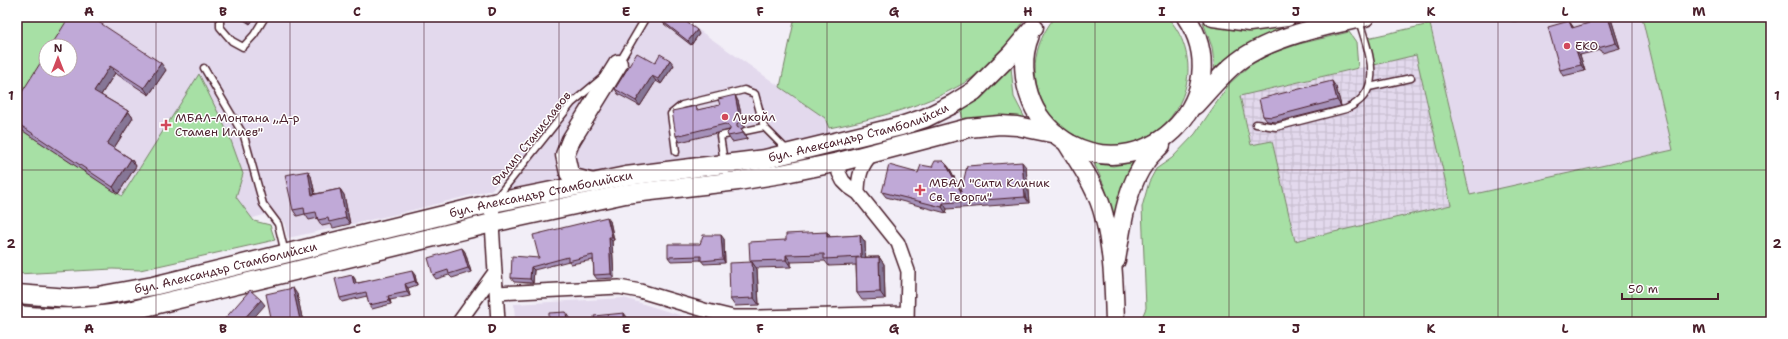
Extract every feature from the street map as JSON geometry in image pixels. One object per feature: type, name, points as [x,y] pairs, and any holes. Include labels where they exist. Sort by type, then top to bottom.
[{"type":"main road","points":[[1186,17],[1197,40],[1201,60],[1200,81],[1190,110]]},
{"type":"main road","points":[[1213,17],[1249,22],[1287,17]]},
{"type":"main road","points":[[1114,277],[1127,202],[1137,176],[1146,161],[1214,84],[1247,55],[1289,36],[1362,18]]},
{"type":"main road","points":[[1037,22],[1029,38],[1025,55],[1026,84],[1034,107],[1047,126],[1062,138],[1088,152],[1121,155],[1152,146],[1171,133]]},
{"type":"main road","name":"бул. Александър Стамболийски","points":[[17,315],[70,318],[110,314],[152,306],[492,223],[625,194],[685,186],[726,175],[790,153],[901,126],[925,118],[953,104],[974,91],[1011,54],[1037,22]]},
{"type":"main road","points":[[592,183],[574,178],[569,173],[565,155],[571,140],[618,64]]},
{"type":"main road","points":[[839,162],[855,148],[901,126]]},
{"type":"main road","name":"бул. Александър Стамболийски","points":[[17,294],[69,298],[98,296],[153,286],[493,203],[626,176],[781,174],[872,154],[968,128],[984,126],[1017,126],[1062,138]]},
{"type":"main road","points":[[1062,138],[1090,180],[1104,215],[1114,277],[1115,322]]},
{"type":"street","points":[[858,193],[858,183],[862,168],[872,154]]},
{"type":"street","points":[[497,293],[619,287],[640,291],[733,317],[761,319],[907,318],[908,271],[898,243],[858,193],[849,188],[843,181],[839,173],[839,162]]},
{"type":"street","points":[[493,203],[492,223],[498,322]]},
{"type":"street","points":[[459,322],[495,272]]},
{"type":"lane","points":[[220,17],[220,27],[232,41],[243,48],[254,35],[265,17]]},
{"type":"lane","name":"Филип Станиславов","points":[[493,203],[572,103],[618,64],[646,17]]},
{"type":"lane","points":[[1256,124],[1276,127],[1357,104],[1369,87],[1372,67],[1362,18]]},
{"type":"lane","points":[[204,68],[244,136],[263,204],[278,224],[286,254]]},
{"type":"lane","points":[[1369,87],[1411,78]]},
{"type":"lane","points":[[676,152],[671,114],[682,105],[744,90],[755,94],[764,127],[790,153]]},
{"type":"lane","points":[[745,131],[764,127]]},
{"type":"lane","points":[[726,175],[720,136],[730,134]]},
{"type":"shaded area","name":"МБАЛ-Монтана „Д-р Стамен Илиев\"","points":[[21,17],[680,17],[825,118],[834,142],[629,183],[512,209],[506,174],[491,190],[397,214],[288,238],[284,223],[274,212],[194,235],[17,169],[17,26]]},
{"type":"shaded area","points":[[1429,17],[1642,17],[1673,150],[1470,196]]},
{"type":"shaded area","points":[[1416,55],[1451,205],[1295,241],[1272,141],[1252,145],[1240,96]]},
{"type":"shaded area","points":[[624,298],[702,322],[515,322],[514,304]]},
{"type":"green space","points":[[20,17],[72,17],[63,38],[38,38],[38,78],[40,78],[17,115],[17,27]]},
{"type":"green space","points":[[795,17],[1026,17],[996,58],[972,78],[957,87],[922,103],[884,115],[829,128],[825,118],[780,87]]},
{"type":"green space","points":[[1055,17],[1167,17],[1173,23],[1181,38],[1187,55],[1188,64],[1187,81],[1183,96],[1171,117],[1153,133],[1125,144],[1097,145],[1073,135],[1054,119],[1040,97],[1035,71],[1039,44]]},
{"type":"green space","points":[[1642,17],[1771,17],[1771,322],[1140,322],[1146,308],[1142,207],[1149,182],[1156,169],[1172,158],[1195,134],[1230,83],[1249,66],[1270,54],[1299,44],[1349,32],[1356,42],[1358,68],[1240,96],[1251,145],[1272,141],[1295,241],[1451,205],[1416,55],[1374,65],[1367,38],[1430,24],[1470,195],[1673,150]]},
{"type":"green space","points":[[1203,22],[1221,28],[1245,31],[1294,23],[1246,47],[1215,71],[1212,47]]},
{"type":"green space","points":[[1011,67],[1014,97],[1027,122],[1001,116],[963,121],[961,110],[982,96]]},
{"type":"green space","points":[[199,74],[229,135],[243,174],[236,197],[254,221],[270,225],[275,240],[140,270],[113,269],[17,274],[17,127],[122,196]]},
{"type":"green space","points":[[1135,162],[1115,225],[1104,185],[1094,163],[1113,166]]},
{"type":"building","points":[[69,17],[91,17],[161,63],[144,88],[110,66],[94,91],[128,111],[107,144],[131,159],[113,187],[17,123],[17,100],[38,67],[38,78],[78,78],[78,38],[56,38]]},
{"type":"building","points":[[663,17],[680,17],[697,30],[688,41],[661,20]]},
{"type":"building","points":[[1608,17],[1616,43],[1598,48],[1597,44],[1576,50],[1581,65],[1560,70],[1548,27],[1569,21],[1572,28],[1589,23],[1588,18]]},
{"type":"building","points":[[637,53],[655,63],[660,54],[670,60],[658,79],[652,76],[636,101],[615,89]]},
{"type":"building","points":[[1332,81],[1337,100],[1272,117],[1263,116],[1259,99]]},
{"type":"building","points":[[735,95],[740,121],[737,124],[737,127],[742,130],[743,133],[728,136],[727,133],[730,130],[730,127],[725,124],[676,136],[672,111],[696,106],[697,110],[720,105],[718,99]]},
{"type":"building","points":[[935,161],[943,161],[946,164],[961,192],[967,166],[1022,162],[1025,197],[943,203],[942,207],[882,192],[889,165],[918,173],[921,165],[932,167]]},
{"type":"building","points":[[308,171],[312,195],[340,189],[346,218],[329,222],[328,218],[318,220],[316,212],[305,214],[304,208],[293,210],[285,175]]},
{"type":"building","points":[[607,217],[612,237],[609,237],[611,274],[594,275],[593,255],[568,261],[568,257],[531,267],[530,279],[511,278],[512,256],[539,258],[533,235]]},
{"type":"building","points":[[827,232],[827,237],[860,235],[861,257],[824,259],[824,254],[786,255],[786,260],[750,261],[749,242],[786,240],[786,234]]},
{"type":"building","points":[[703,235],[721,235],[723,259],[701,261],[701,256],[668,257],[668,244],[700,244]]},
{"type":"building","points":[[462,248],[468,268],[449,274],[448,270],[433,275],[428,258]]},
{"type":"building","points":[[879,257],[880,292],[857,293],[856,258]]},
{"type":"building","points":[[752,262],[754,298],[730,299],[729,263]]},
{"type":"building","points":[[412,271],[415,281],[405,284],[407,292],[388,296],[389,301],[369,305],[366,292],[340,298],[335,279],[352,275],[354,284]]},
{"type":"building","points":[[293,288],[300,320],[290,322],[272,322],[266,294]]},
{"type":"building","points":[[250,290],[261,300],[241,322],[222,322]]},
{"type":"building","points":[[566,312],[567,322],[549,322],[549,313]]},
{"type":"building","points":[[624,313],[624,322],[595,322],[594,316]]},
{"type":"place","name":"EKO","points":[[1567,46]]},
{"type":"place","name":"Лукойл","points":[[725,117]]},
{"type":"place","name":"МБАЛ-Монтана „Д-р Стамен Илиев\"","points":[[166,125]]},
{"type":"place","name":"МБАЛ \"Сити Клиник Св. Георги\"","points":[[920,190]]}]
